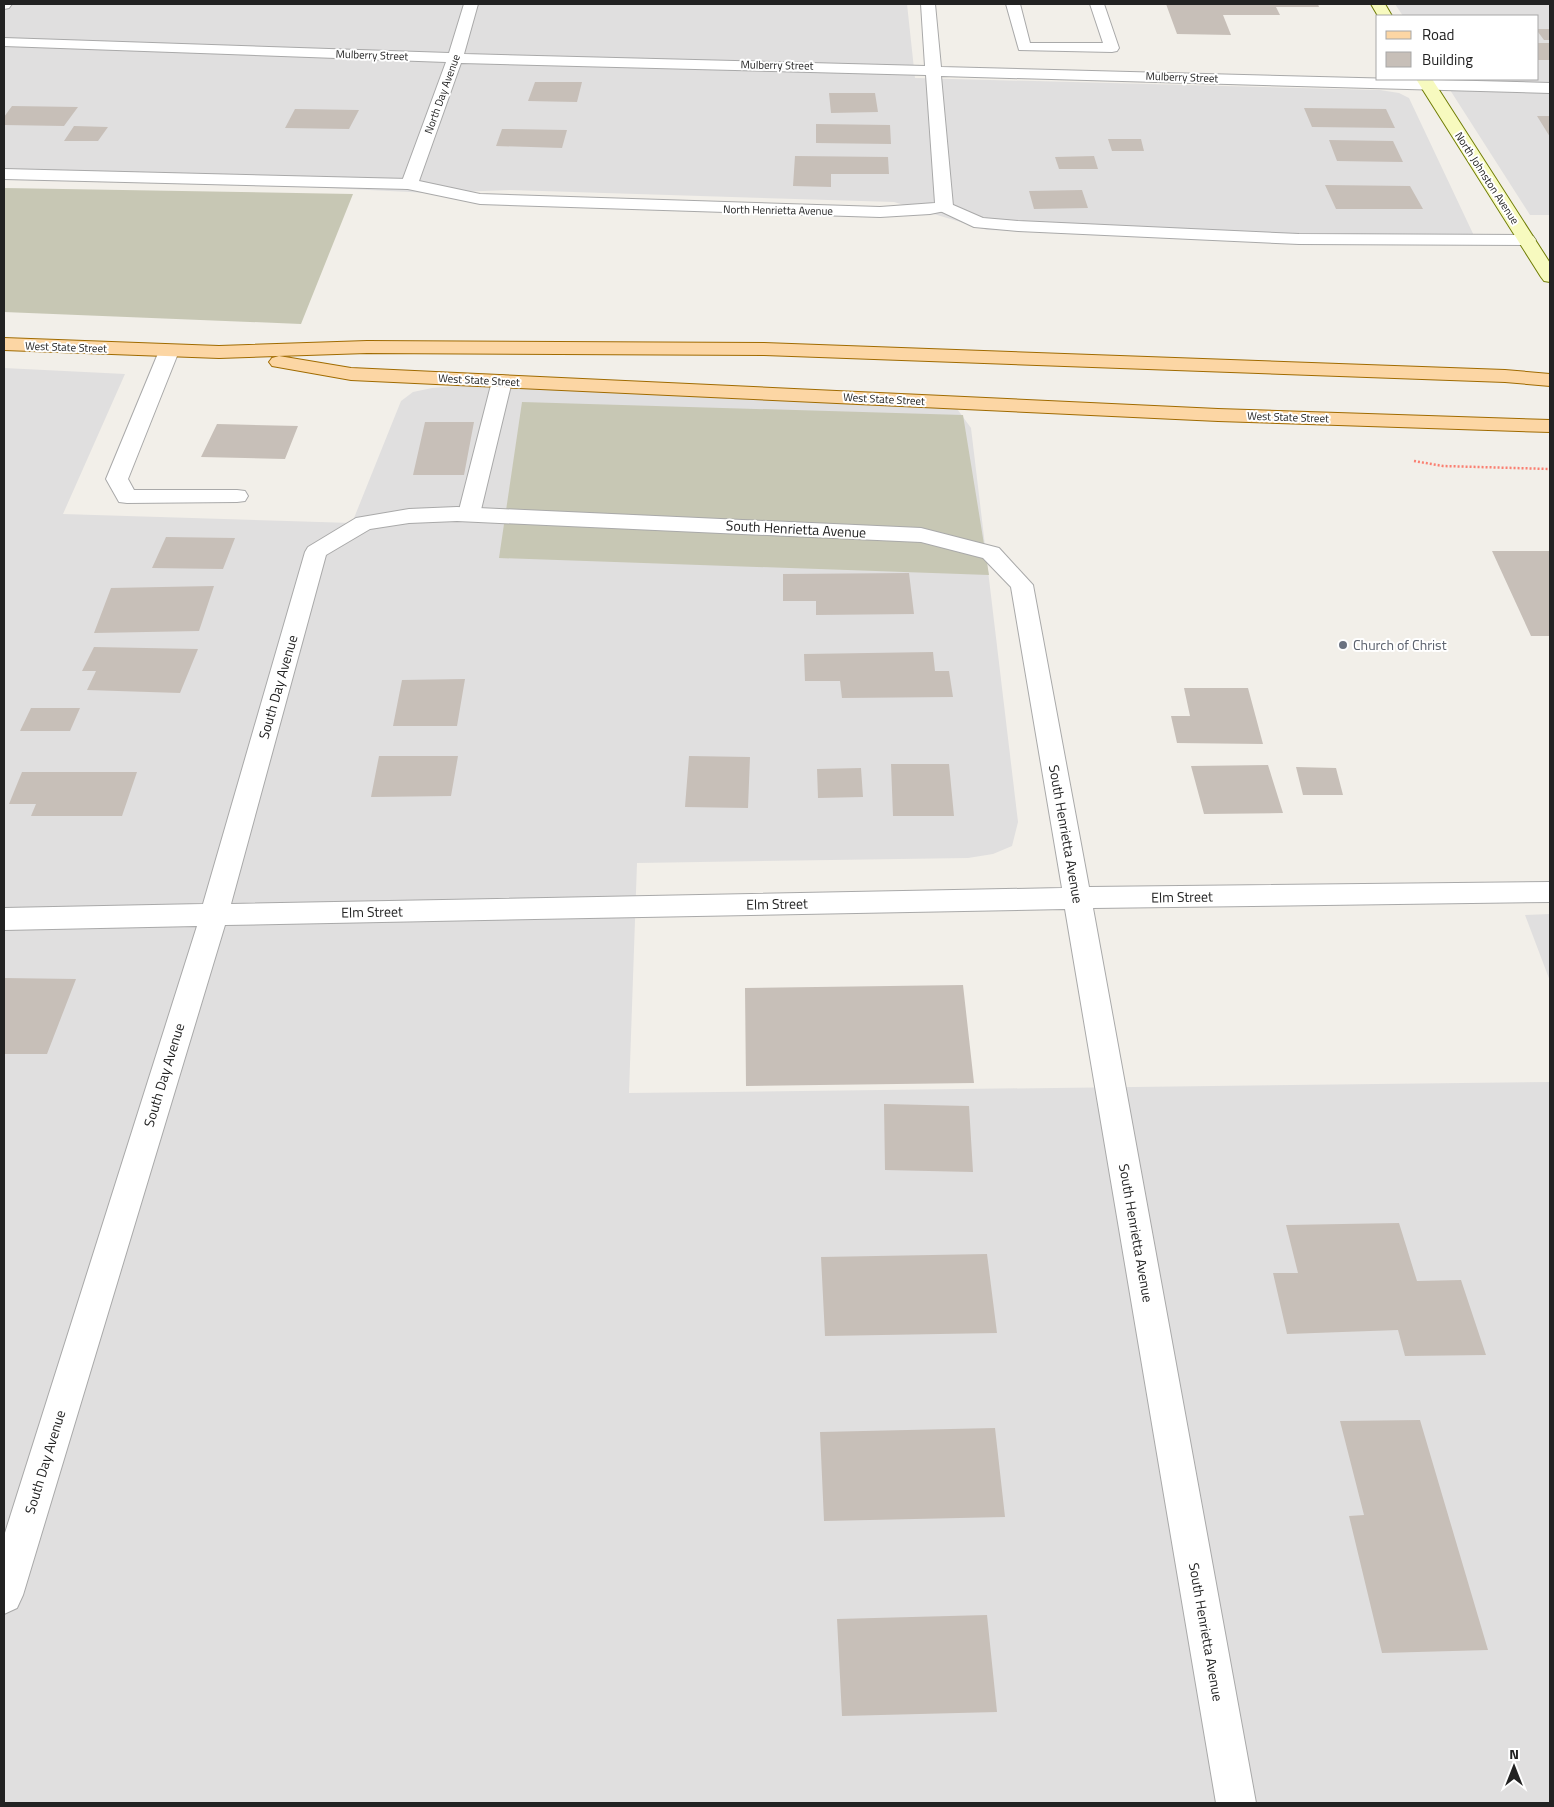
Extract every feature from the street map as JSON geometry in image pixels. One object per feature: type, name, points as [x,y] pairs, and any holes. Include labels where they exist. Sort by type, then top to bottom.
[{"type":"main road","name":"West State Street","points":[[4,344],[219,352],[366,347],[764,349],[1505,376],[1550,380]]},
{"type":"main road","name":"West State Street","points":[[219,352],[351,374],[1218,415],[1550,426]]},
{"type":"street","name":"North Day Avenue","points":[[410,184],[455,58],[471,4]]},
{"type":"street","points":[[928,4],[944,206],[980,223],[1298,239],[1527,240]]},
{"type":"street","points":[[1013,4],[1024,47],[1112,48],[1097,4]]},
{"type":"street","points":[[1378,4],[1385,15]]},
{"type":"street","name":"Mulberry Street","points":[[4,42],[455,58],[1426,82],[1550,88]]},
{"type":"street","name":"North Johnston Avenue","points":[[1426,82],[1550,277]]},
{"type":"street","name":"North Henrietta Avenue","points":[[4,174],[410,184],[480,199],[576,204],[880,212],[930,209],[944,206]]},
{"type":"street","points":[[169,351],[117,479],[127,497],[237,496]]},
{"type":"street","points":[[470,514],[502,380]]},
{"type":"street","name":"South Henrietta Avenue","points":[[316,552],[364,523],[409,516],[470,514],[921,535],[991,553],[1022,585],[1236,1803]]},
{"type":"street","name":"South Day Avenue","points":[[4,1596],[214,915],[316,552]]},
{"type":"street","name":"Elm Street","points":[[4,919],[1078,898],[1550,892]]},
{"type":"shaded area","points":[[4,4],[907,4],[915,78],[1380,90],[1399,93],[1409,98],[1476,240],[987,230],[894,202],[510,190],[429,193],[4,172]]},
{"type":"shaded area","points":[[1395,4],[1550,4],[1550,215],[1530,215],[1444,80],[1539,80],[1539,15],[1402,15]]},
{"type":"shaded area","points":[[4,188],[353,194],[301,324],[4,312]]},
{"type":"shaded area","points":[[4,368],[125,374],[63,514],[352,523],[401,401],[413,392],[432,388],[468,385],[955,406],[971,428],[1018,822],[1012,846],[993,854],[968,858],[637,863],[629,1093],[1550,1082],[1550,1803],[4,1803]]},
{"type":"shaded area","points":[[522,402],[963,415],[989,575],[499,558]]},
{"type":"shaded area","points":[[1550,914],[1550,981],[1525,915]]},
{"type":"building","points":[[1166,4],[1318,4],[1319,7],[1276,7],[1280,15],[1223,15],[1231,35],[1177,34]]},
{"type":"building","points":[[1539,29],[1550,29],[1550,40],[1544,40],[1539,33]]},
{"type":"building","points":[[1539,43],[1549,43],[1550,60],[1539,60]]},
{"type":"building","points":[[535,82],[582,82],[577,102],[528,101]]},
{"type":"building","points":[[829,93],[875,93],[878,112],[831,113]]},
{"type":"building","points":[[12,106],[78,107],[64,126],[4,125],[4,117]]},
{"type":"building","points":[[1304,108],[1386,109],[1395,128],[1312,127]]},
{"type":"building","points":[[295,109],[359,110],[349,129],[285,128]]},
{"type":"building","points":[[1537,116],[1550,116],[1550,137]]},
{"type":"building","points":[[816,124],[890,125],[891,144],[816,143]]},
{"type":"building","points":[[74,126],[108,127],[98,141],[64,141]]},
{"type":"building","points":[[502,129],[567,130],[562,148],[496,146]]},
{"type":"building","points":[[1108,139],[1141,139],[1144,151],[1112,151]]},
{"type":"building","points":[[1329,140],[1393,141],[1403,162],[1337,161]]},
{"type":"building","points":[[795,156],[888,157],[889,174],[831,174],[831,187],[793,186]]},
{"type":"building","points":[[1094,156],[1098,169],[1059,169],[1055,157]]},
{"type":"building","points":[[1325,185],[1410,186],[1423,209],[1336,209]]},
{"type":"building","points":[[1082,190],[1088,208],[1034,209],[1029,191]]},
{"type":"building","points":[[425,422],[474,422],[464,475],[413,475]]},
{"type":"building","points":[[217,424],[298,426],[285,459],[201,457]]},
{"type":"building","points":[[166,537],[235,538],[223,569],[152,568]]},
{"type":"building","points":[[1492,551],[1550,551],[1550,636],[1531,636]]},
{"type":"building","points":[[909,573],[914,614],[816,615],[816,601],[783,601],[783,574]]},
{"type":"building","points":[[214,586],[199,631],[94,633],[111,588]]},
{"type":"building","points":[[94,647],[198,649],[180,693],[87,690],[96,671],[82,671]]},
{"type":"building","points":[[933,652],[935,671],[949,671],[953,697],[842,698],[840,681],[805,681],[804,654]]},
{"type":"building","points":[[465,679],[457,726],[393,726],[402,680]]},
{"type":"building","points":[[1184,688],[1248,688],[1263,744],[1177,743],[1171,716],[1190,716]]},
{"type":"building","points":[[31,708],[80,708],[70,731],[20,731]]},
{"type":"building","points":[[379,756],[458,756],[451,796],[371,797]]},
{"type":"building","points":[[689,756],[750,757],[748,808],[685,807]]},
{"type":"building","points":[[891,764],[949,764],[954,816],[893,816]]},
{"type":"building","points":[[1268,765],[1283,813],[1204,814],[1191,766]]},
{"type":"building","points":[[1296,767],[1336,768],[1343,795],[1303,795]]},
{"type":"building","points":[[861,768],[863,797],[818,798],[817,769]]},
{"type":"building","points":[[22,772],[137,772],[122,816],[31,816],[36,804],[9,804]]},
{"type":"building","points":[[4,978],[76,979],[47,1054],[4,1054]]},
{"type":"building","points":[[963,985],[974,1083],[746,1086],[745,988]]},
{"type":"building","points":[[884,1104],[969,1106],[973,1172],[885,1170]]},
{"type":"building","points":[[1399,1223],[1417,1281],[1461,1280],[1486,1355],[1405,1356],[1398,1330],[1287,1334],[1273,1273],[1298,1273],[1286,1225]]},
{"type":"building","points":[[987,1254],[997,1333],[825,1336],[821,1257]]},
{"type":"building","points":[[1420,1420],[1488,1650],[1382,1653],[1349,1516],[1364,1515],[1340,1421]]},
{"type":"building","points":[[995,1428],[1005,1517],[824,1521],[820,1432]]},
{"type":"building","points":[[987,1615],[997,1712],[842,1716],[837,1619]]},
{"type":"place","name":"Church of Christ","points":[[1343,645]]}]
